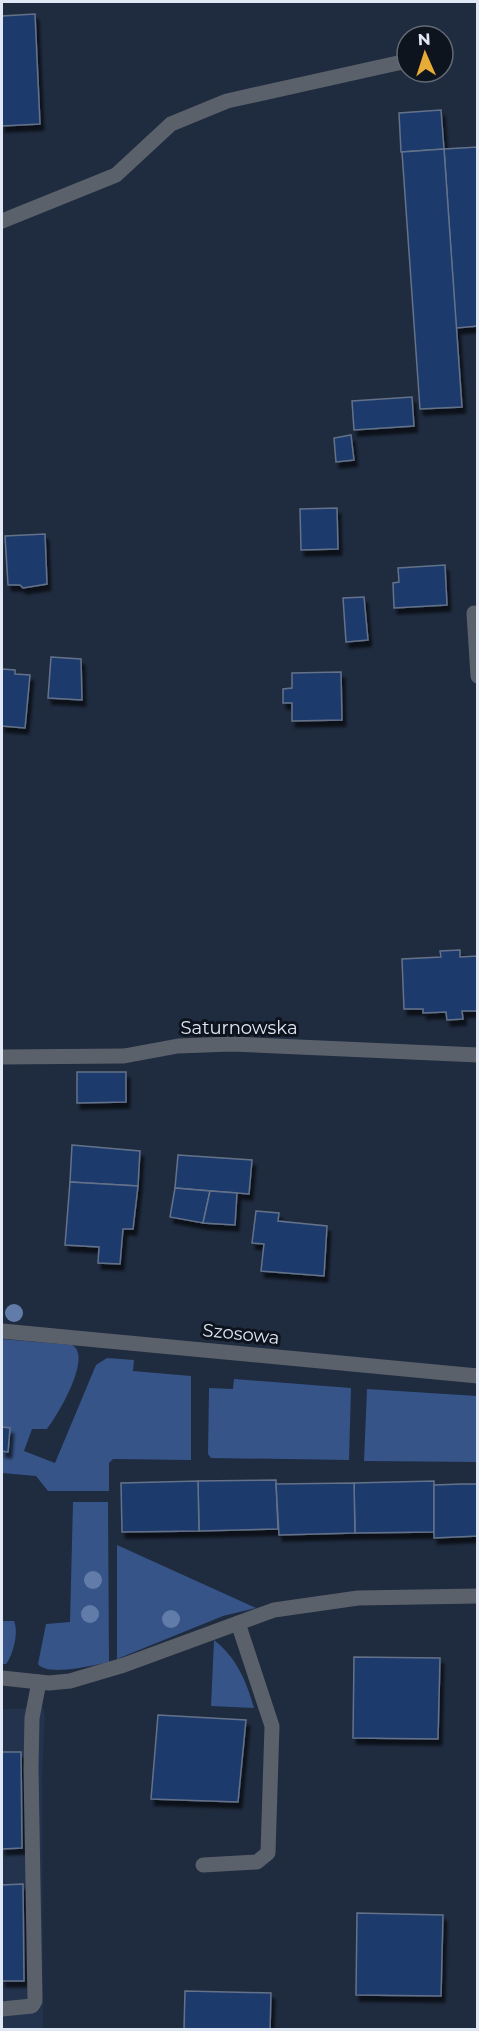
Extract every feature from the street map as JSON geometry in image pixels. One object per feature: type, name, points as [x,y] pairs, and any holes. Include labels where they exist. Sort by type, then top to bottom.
[{"type":"street","points":[[2,221],[116,174],[171,124],[227,101],[395,64]]},
{"type":"street","points":[[474,613],[477,676]]},
{"type":"street","name":"Saturnowska","points":[[2,1057],[124,1056],[178,1046],[231,1044],[477,1055]]},
{"type":"street","name":"Szosowa","points":[[2,1330],[477,1376]]},
{"type":"street","points":[[2,1678],[39,1682],[70,1681],[124,1665],[274,1610],[358,1598],[477,1596]]},
{"type":"street","points":[[203,1865],[257,1862],[268,1853],[272,1726],[238,1623]]},
{"type":"street","points":[[2,2009],[24,2008],[32,2006],[35,2001],[31,1768],[32,1718],[39,1682]]},
{"type":"shaded area","points":[[2,1339],[72,1345],[77,1351],[78,1361],[72,1386],[47,1429],[32,1429],[24,1451],[55,1463],[96,1365],[107,1358],[134,1360],[133,1371],[191,1376],[191,1460],[113,1459],[109,1463],[109,1491],[48,1491],[36,1476],[2,1473]]},
{"type":"shaded area","points":[[234,1379],[351,1388],[349,1460],[211,1458],[208,1454],[209,1388],[233,1389]]},
{"type":"shaded area","points":[[367,1389],[477,1396],[477,1462],[364,1461]]},
{"type":"shaded area","points":[[73,1502],[108,1502],[109,1662],[72,1669],[51,1670],[38,1664],[46,1624],[70,1622]]},
{"type":"shaded area","points":[[117,1545],[256,1608],[223,1616],[117,1659]]},
{"type":"shaded area","points":[[2,1621],[14,1621],[16,1631],[15,1643],[6,1664],[2,1664]]},
{"type":"shaded area","points":[[214,1640],[235,1662],[254,1708],[211,1706]]},
{"type":"shaded area","points":[[43,1708],[45,1717],[42,1775],[43,2029],[2,2029],[2,1709]]},
{"type":"building","points":[[35,14],[40,124],[2,126],[2,16]]},
{"type":"building","points":[[441,110],[444,149],[401,152],[399,113]]},
{"type":"building","points":[[478,147],[478,326],[456,328],[444,149]]},
{"type":"building","points":[[444,149],[462,407],[420,409],[402,152]]},
{"type":"building","points":[[412,397],[414,426],[354,430],[352,401]]},
{"type":"building","points":[[351,435],[354,460],[336,462],[334,438]]},
{"type":"building","points":[[337,508],[338,549],[301,550],[300,509]]},
{"type":"building","points":[[45,534],[47,584],[23,588],[20,585],[8,585],[5,536]]},
{"type":"building","points":[[445,565],[447,605],[394,608],[393,583],[399,582],[398,568]]},
{"type":"building","points":[[364,597],[368,640],[346,642],[343,598]]},
{"type":"building","points":[[51,657],[81,659],[82,700],[48,698]]},
{"type":"building","points":[[2,669],[15,670],[15,674],[30,675],[25,728],[2,726]]},
{"type":"building","points":[[341,672],[342,720],[292,721],[292,703],[283,703],[283,689],[292,688],[292,673]]},
{"type":"building","points":[[460,950],[460,957],[478,956],[478,1011],[462,1011],[463,1019],[447,1020],[446,1012],[423,1013],[423,1009],[404,1009],[402,959],[441,957],[440,951]]},
{"type":"building","points":[[77,1072],[126,1072],[126,1102],[77,1103]]},
{"type":"building","points":[[72,1145],[140,1151],[138,1186],[70,1182]]},
{"type":"building","points":[[178,1155],[252,1160],[249,1194],[175,1188]]},
{"type":"building","points":[[70,1182],[138,1186],[133,1229],[123,1229],[120,1264],[98,1263],[99,1247],[65,1245]]},
{"type":"building","points":[[175,1188],[210,1191],[203,1223],[170,1217]]},
{"type":"building","points":[[210,1191],[237,1193],[235,1225],[203,1223]]},
{"type":"building","points":[[256,1211],[279,1213],[278,1221],[327,1226],[324,1276],[261,1271],[264,1244],[252,1243]]},
{"type":"building","points":[[2,1427],[10,1428],[8,1452],[2,1451]]},
{"type":"building","points":[[276,1480],[278,1529],[199,1531],[198,1481]]},
{"type":"building","points":[[198,1481],[199,1531],[122,1532],[121,1483]]},
{"type":"building","points":[[434,1481],[434,1532],[355,1533],[354,1483]]},
{"type":"building","points":[[354,1483],[355,1533],[279,1535],[276,1484]]},
{"type":"building","points":[[478,1484],[478,1536],[434,1538],[434,1485]]},
{"type":"building","points":[[354,1657],[440,1658],[438,1739],[353,1738]]},
{"type":"building","points":[[158,1715],[246,1720],[238,1802],[151,1799]]},
{"type":"building","points":[[2,1752],[21,1752],[22,1848],[2,1849]]},
{"type":"building","points":[[23,1884],[24,1981],[2,1981],[2,1885]]},
{"type":"building","points":[[357,1913],[443,1915],[441,1996],[356,1995]]},
{"type":"building","points":[[185,1991],[271,1993],[270,2030],[184,2030]]}]
